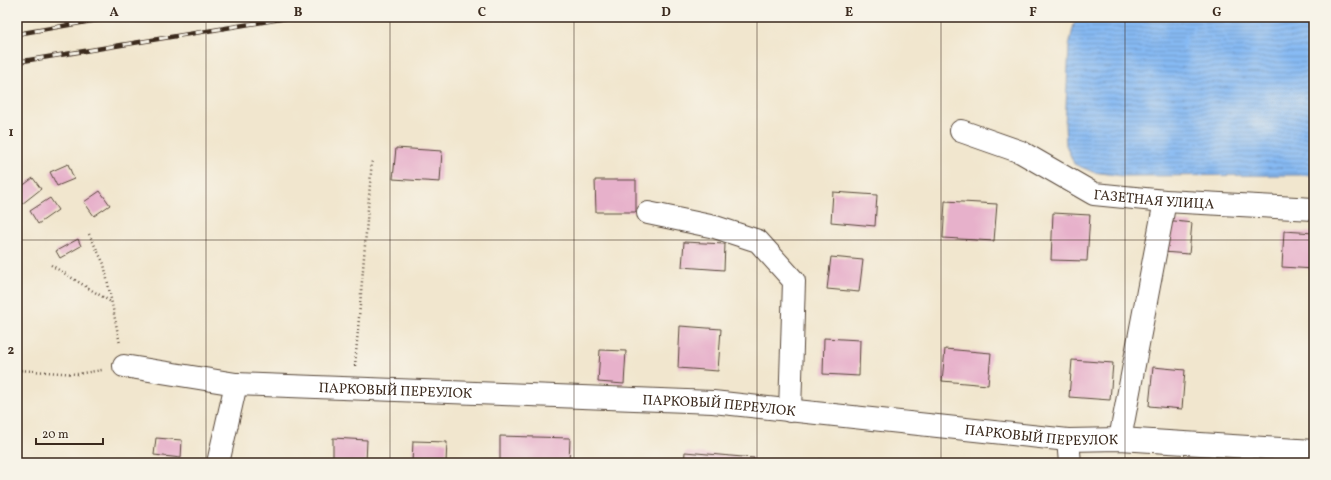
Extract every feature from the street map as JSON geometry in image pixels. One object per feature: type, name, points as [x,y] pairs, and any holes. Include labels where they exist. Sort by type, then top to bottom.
[{"type":"street","name":"ГАЗЕТНАЯ УЛИЦА","points":[[961,132],[1021,152],[1094,194],[1165,201],[1314,209]]},
{"type":"street","points":[[1120,439],[1165,201]]},
{"type":"street","points":[[648,213],[714,227],[758,241],[794,282],[790,411]]},
{"type":"street","name":"ПАРКОВЫЙ ПЕРЕУЛОК","points":[[124,366],[236,384],[713,402],[1068,440],[1120,439],[1314,451]]},
{"type":"street","points":[[218,463],[236,384]]},
{"type":"street","points":[[1068,440],[1070,463]]},
{"type":"path","points":[[353,389],[372,160]]},
{"type":"path","points":[[17,370],[77,374],[124,366],[104,264],[89,234]]},
{"type":"path","points":[[51,265],[112,303]]},
{"type":"water","points":[[1080,17],[1307,17],[1314,27],[1314,173],[1309,175],[1122,176],[1093,172],[1074,164],[1066,145],[1065,125],[1069,46],[1074,24]]},
{"type":"building","points":[[396,148],[442,151],[440,182],[393,179]]},
{"type":"building","points":[[68,164],[74,179],[57,186],[50,172]]},
{"type":"building","points":[[33,178],[41,189],[22,204],[17,198],[17,190]]},
{"type":"building","points":[[595,180],[636,180],[636,212],[596,212]]},
{"type":"building","points":[[100,191],[110,205],[94,216],[84,202]]},
{"type":"building","points":[[833,192],[877,195],[875,226],[831,222]]},
{"type":"building","points":[[50,198],[58,210],[38,224],[30,211]]},
{"type":"building","points":[[945,201],[997,204],[994,241],[943,238]]},
{"type":"building","points":[[1053,213],[1090,215],[1087,261],[1051,260]]},
{"type":"building","points":[[1166,220],[1192,223],[1189,254],[1163,252]]},
{"type":"building","points":[[1284,231],[1314,233],[1314,269],[1282,267]]},
{"type":"building","points":[[78,239],[81,246],[60,258],[56,251]]},
{"type":"building","points":[[684,242],[725,244],[724,270],[682,267]]},
{"type":"building","points":[[831,257],[863,260],[859,292],[827,289]]},
{"type":"building","points":[[680,326],[721,329],[718,371],[678,368]]},
{"type":"building","points":[[824,338],[860,340],[859,376],[823,374]]},
{"type":"building","points":[[945,349],[991,353],[988,385],[942,381]]},
{"type":"building","points":[[600,350],[626,351],[624,384],[598,382]]},
{"type":"building","points":[[1072,360],[1113,363],[1110,400],[1069,397]]},
{"type":"building","points":[[1153,367],[1185,370],[1182,409],[1149,406]]},
{"type":"building","points":[[500,436],[570,438],[569,463],[500,463]]},
{"type":"building","points":[[156,438],[182,440],[181,458],[154,455]]},
{"type":"building","points":[[333,438],[367,440],[366,463],[333,463]]},
{"type":"building","points":[[413,441],[447,442],[446,463],[412,463]]},
{"type":"building","points":[[685,452],[754,458],[753,463],[684,463]]},
{"type":"building","points":[[819,459],[844,461],[844,463],[818,463]]},
{"type":"railway","points":[[17,34],[115,17]]},
{"type":"railway","points":[[17,62],[293,17]]}]
